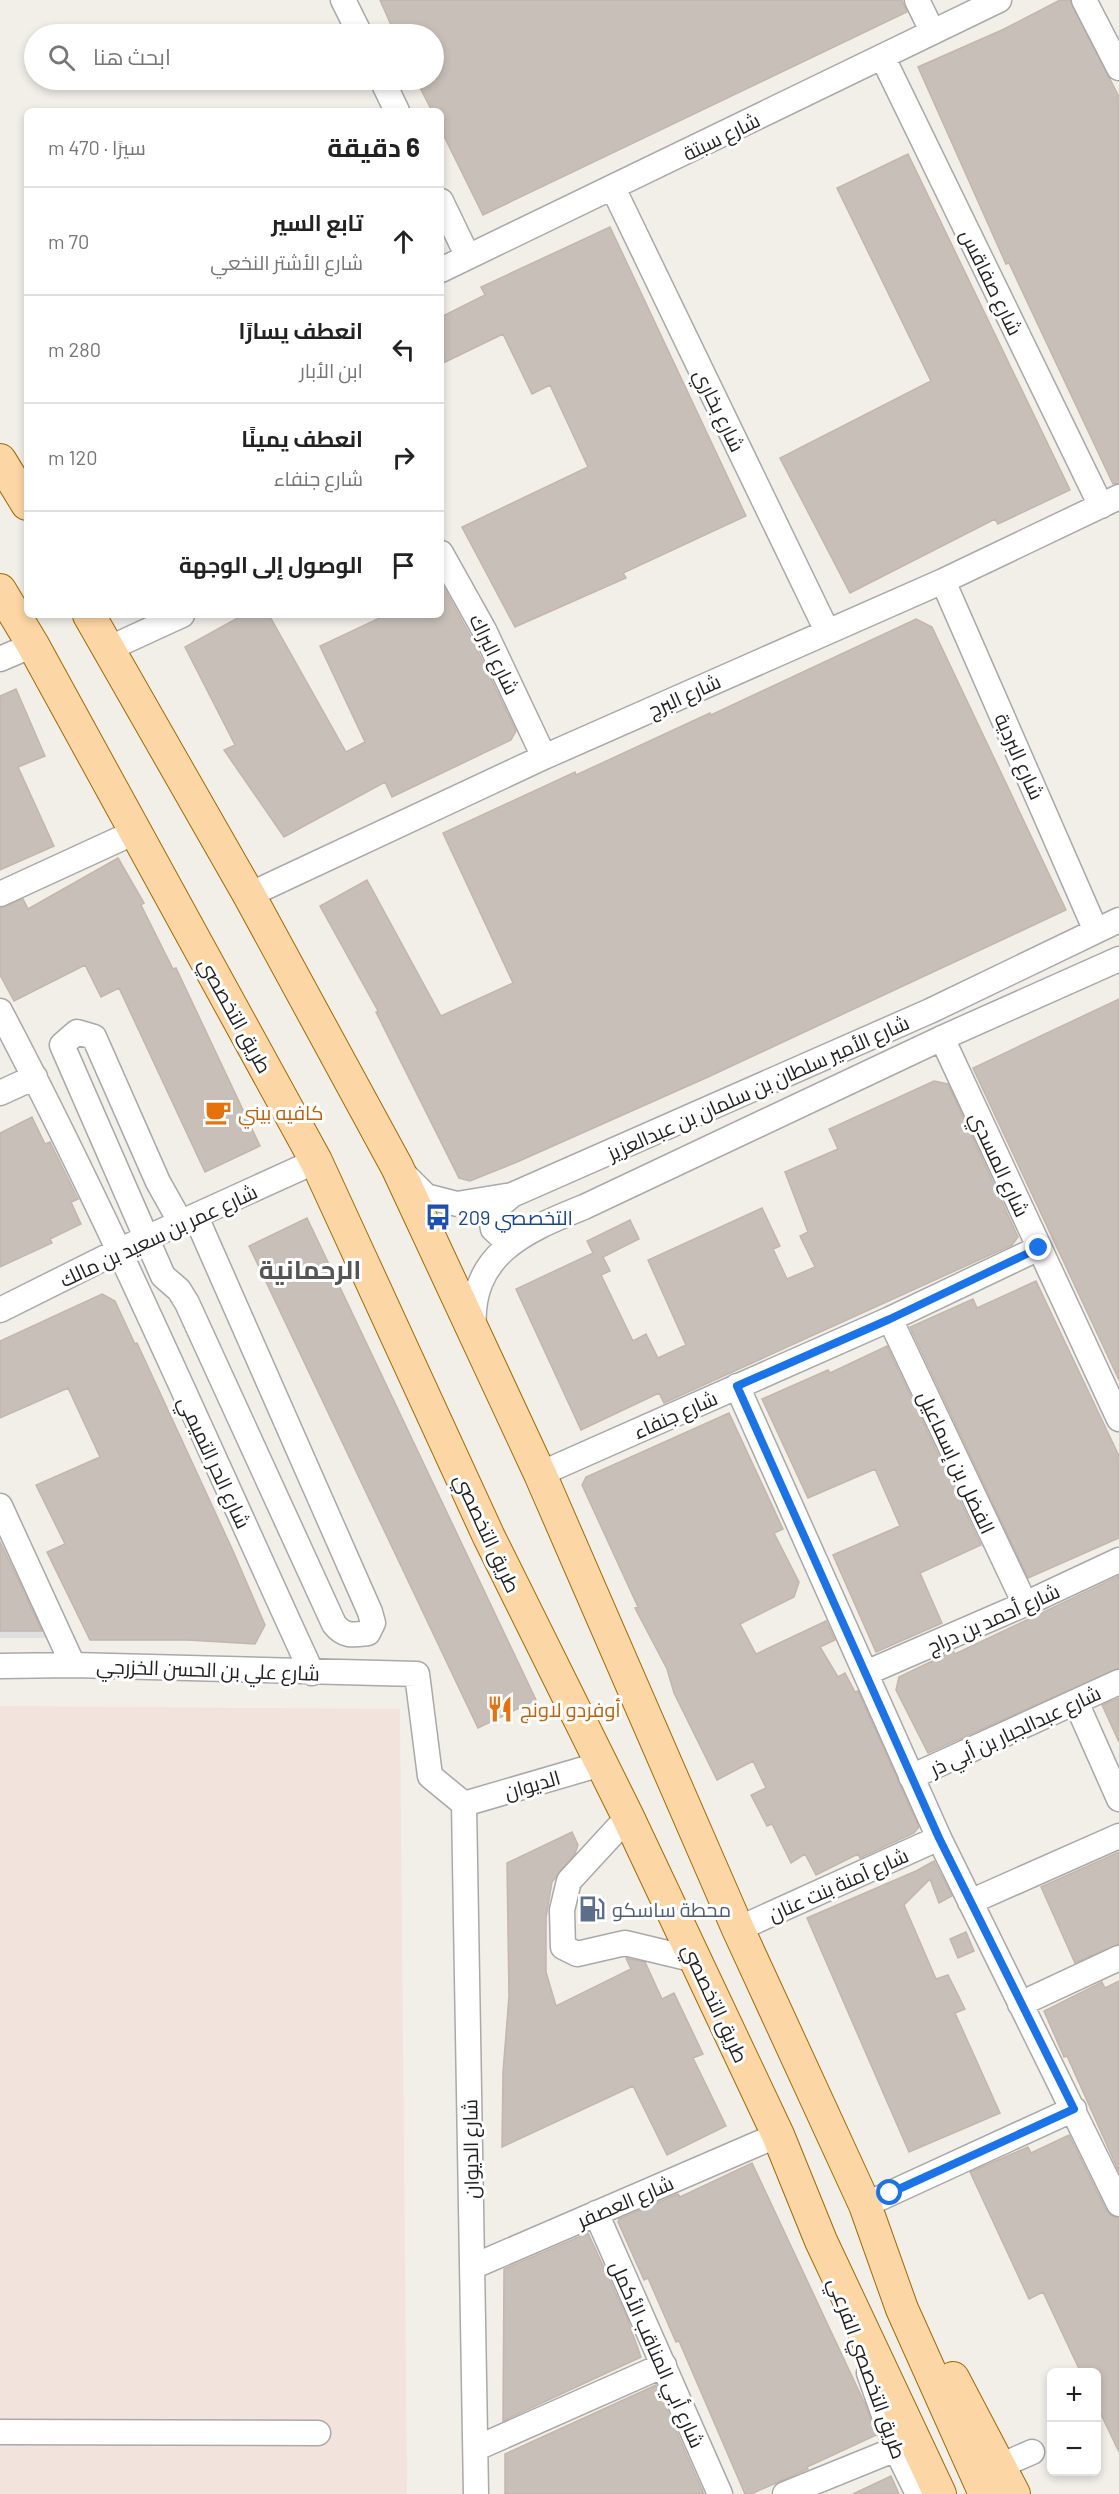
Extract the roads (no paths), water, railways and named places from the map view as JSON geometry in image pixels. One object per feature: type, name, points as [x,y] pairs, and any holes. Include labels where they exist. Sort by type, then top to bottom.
[{"type":"main road","points":[[0,460],[24,490]]},
{"type":"main road","name":"طريق التخصصي","points":[[0,590],[33,645],[316,1161],[489,1537],[628,1816],[778,2135],[821,2241],[940,2494]]},
{"type":"main road","points":[[91,618],[249,895],[397,1167],[540,1474],[738,1929],[865,2205],[920,2349],[985,2494]]},
{"type":"main road","points":[[920,2349],[954,2378],[1014,2494]]},
{"type":"street","points":[[343,0],[355,24]]},
{"type":"street","points":[[917,0],[932,31]]},
{"type":"street","name":"شارع سبتة","points":[[444,269],[999,0]]},
{"type":"street","points":[[1084,0],[1119,68]]},
{"type":"street","name":"شارع صفاقس","points":[[883,58],[1110,502]]},
{"type":"street","points":[[387,90],[396,108]]},
{"type":"street","name":"شارع بخاري","points":[[613,188],[827,631]]},
{"type":"street","points":[[444,207],[468,257]]},
{"type":"street","name":"شارع البرج","points":[[249,895],[544,757],[943,581],[1110,502]]},
{"type":"street","name":"شارع البراك","points":[[444,559],[484,630],[544,757]]},
{"type":"street","name":"شارع البردية","points":[[943,581],[1096,931]]},
{"type":"street","points":[[108,649],[175,618]]},
{"type":"street","points":[[0,660],[33,645]]},
{"type":"street","points":[[0,894],[135,832]]},
{"type":"street","name":"شارع الأمير سلطان بن سلمان بن عبدالعزيز","points":[[397,1167],[426,1196],[458,1204],[512,1195],[941,1006],[1119,921]]},
{"type":"street","name":"شارع الأمير سلطان بن سلمان بن عبدالعزيز","points":[[474,1332],[473,1316],[481,1279],[510,1243],[530,1229],[584,1207],[942,1038],[1119,958]]},
{"type":"street","name":"شارع الحر التميمي","points":[[0,1011],[35,1077],[118,1251],[312,1673]]},
{"type":"street","points":[[77,1032],[94,1037],[158,1182],[189,1220],[299,1453],[370,1612],[373,1623],[368,1633],[352,1635],[340,1632],[334,1624],[187,1303],[179,1290],[163,1275],[146,1240],[62,1045],[77,1032]]},
{"type":"street","name":"شارع المسدي","points":[[942,1038],[1118,1415]]},
{"type":"street","points":[[0,1093],[35,1077]]},
{"type":"street","name":"شارع عمر بن سعيد بن مالك","points":[[0,1310],[118,1251],[316,1161]]},
{"type":"street","points":[[512,1195],[499,1206],[491,1218],[493,1229],[503,1238],[530,1229]]},
{"type":"street","name":"شارع جنفاء","points":[[540,1474],[890,1319],[1039,1248]]},
{"type":"street","name":"الفضل بن إسماعيل","points":[[890,1319],[1025,1604]]},
{"type":"street","points":[[737,1386],[939,1838],[1119,2204]]},
{"type":"street","points":[[263,1471],[299,1453]]},
{"type":"street","points":[[0,1506],[74,1665]]},
{"type":"street","name":"شارع أحمد بن دراج","points":[[866,1673],[1025,1604],[1119,1560]]},
{"type":"street","name":"شارع علي بن الحسن الخزرجي","points":[[0,1666],[74,1665],[417,1674],[430,1776],[464,1804]]},
{"type":"street","name":"شارع عبدالجبار بن أبي ذر","points":[[911,1777],[1119,1682]]},
{"type":"street","points":[[1076,1702],[1119,1799]]},
{"type":"street","name":"الديوان","points":[[464,1804],[601,1764]]},
{"type":"street","name":"شارع الديوان","points":[[464,1804],[476,2494]]},
{"type":"street","points":[[628,1816],[568,1881],[562,1910],[563,1947],[577,1954],[625,1942],[696,1960]]},
{"type":"street","points":[[970,1902],[1119,1836]]},
{"type":"street","name":"شارع آمنة بنت عنان","points":[[738,1929],[939,1838]]},
{"type":"street","points":[[1020,2004],[1119,1958]]},
{"type":"street","points":[[865,2205],[1074,2109]]},
{"type":"street","name":"شارع العصفر","points":[[472,2267],[778,2135]]},
{"type":"street","name":"شارع أبي المناقب الأكمل","points":[[596,2213],[720,2494]]},
{"type":"street","name":"طريق التخصصي الفرعي","points":[[821,2241],[897,2449],[918,2494]]},
{"type":"street","points":[[477,2448],[664,2365]]},
{"type":"street","points":[[0,2432],[318,2433]]},
{"type":"street","points":[[785,2494],[897,2449]]},
{"type":"street","points":[[1000,2466],[1032,2452]]},
{"type":"place","name":"كافيه بيني","points":[[218,1112]]},
{"type":"place","name":"التخصصي 209","points":[[438,1217]]},
{"type":"place","name":"أوفردو لاونج","points":[[500,1709]]},
{"type":"place","name":"محطة ساسكو","points":[[592,1909]]},
{"type":"district","name":"الرحمانية","points":[[310,1268]]}]
